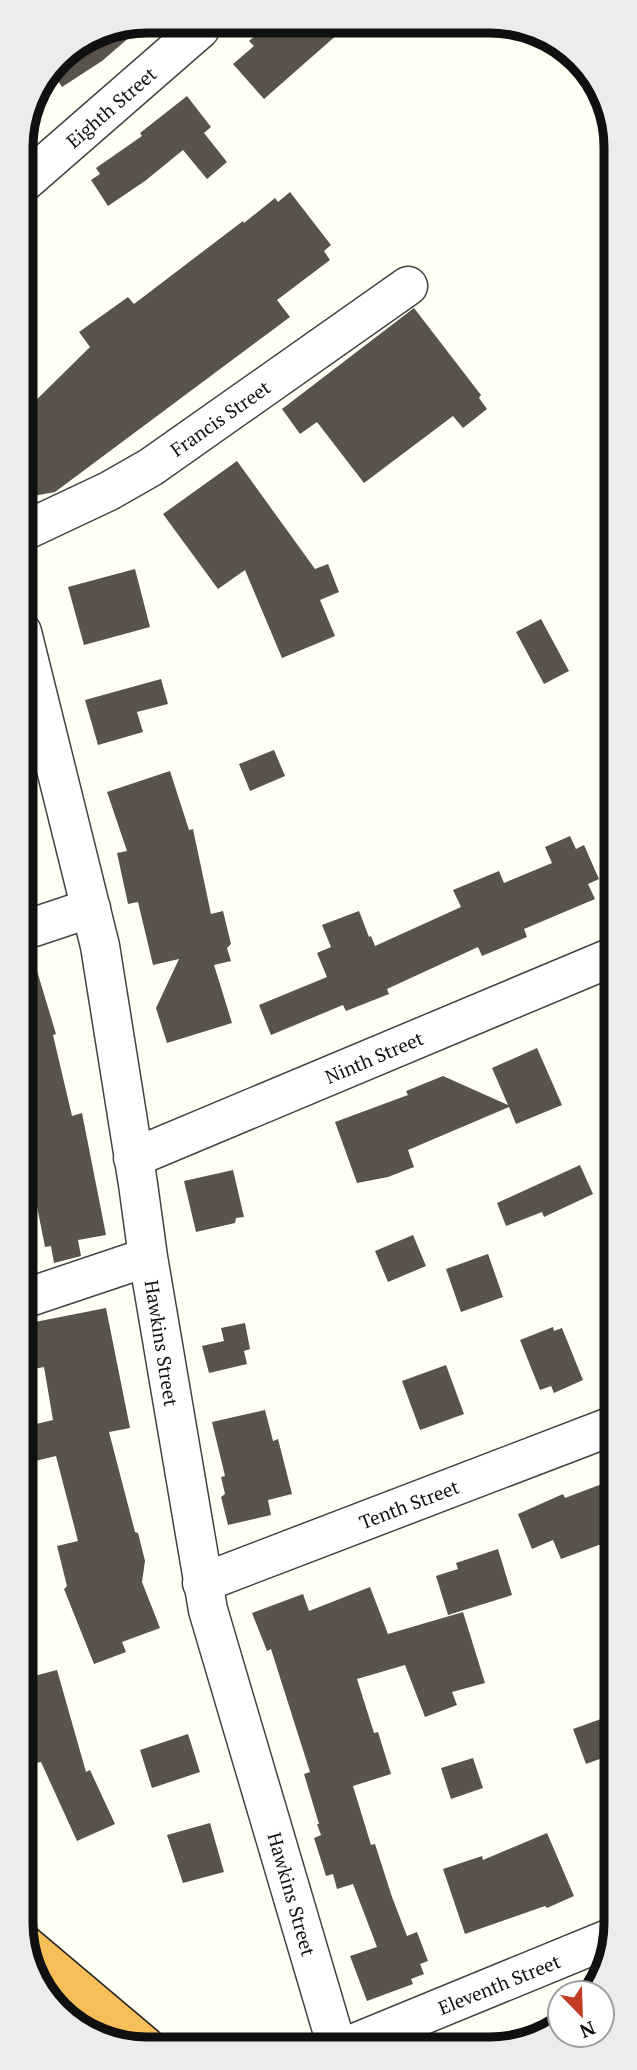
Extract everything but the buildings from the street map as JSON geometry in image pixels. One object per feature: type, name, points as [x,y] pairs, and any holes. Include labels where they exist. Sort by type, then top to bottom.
[{"type":"highway","points":[[38,1956],[133,2036]]},
{"type":"street","name":"Eighth Street","points":[[33,175],[195,33]]},
{"type":"street","name":"Francis Street","points":[[33,527],[109,491],[151,467],[408,286]]},
{"type":"street","name":"Hawkins Street","points":[[33,676],[100,946],[202,1583],[334,2037]]},
{"type":"street","points":[[33,927],[91,908]]},
{"type":"street","name":"Ninth Street","points":[[133,1158],[604,961]]},
{"type":"street","points":[[33,1296],[148,1257]]},
{"type":"street","name":"Tenth Street","points":[[202,1583],[604,1429]]},
{"type":"street","name":"Eleventh Street","points":[[369,2037],[602,1942]]}]
